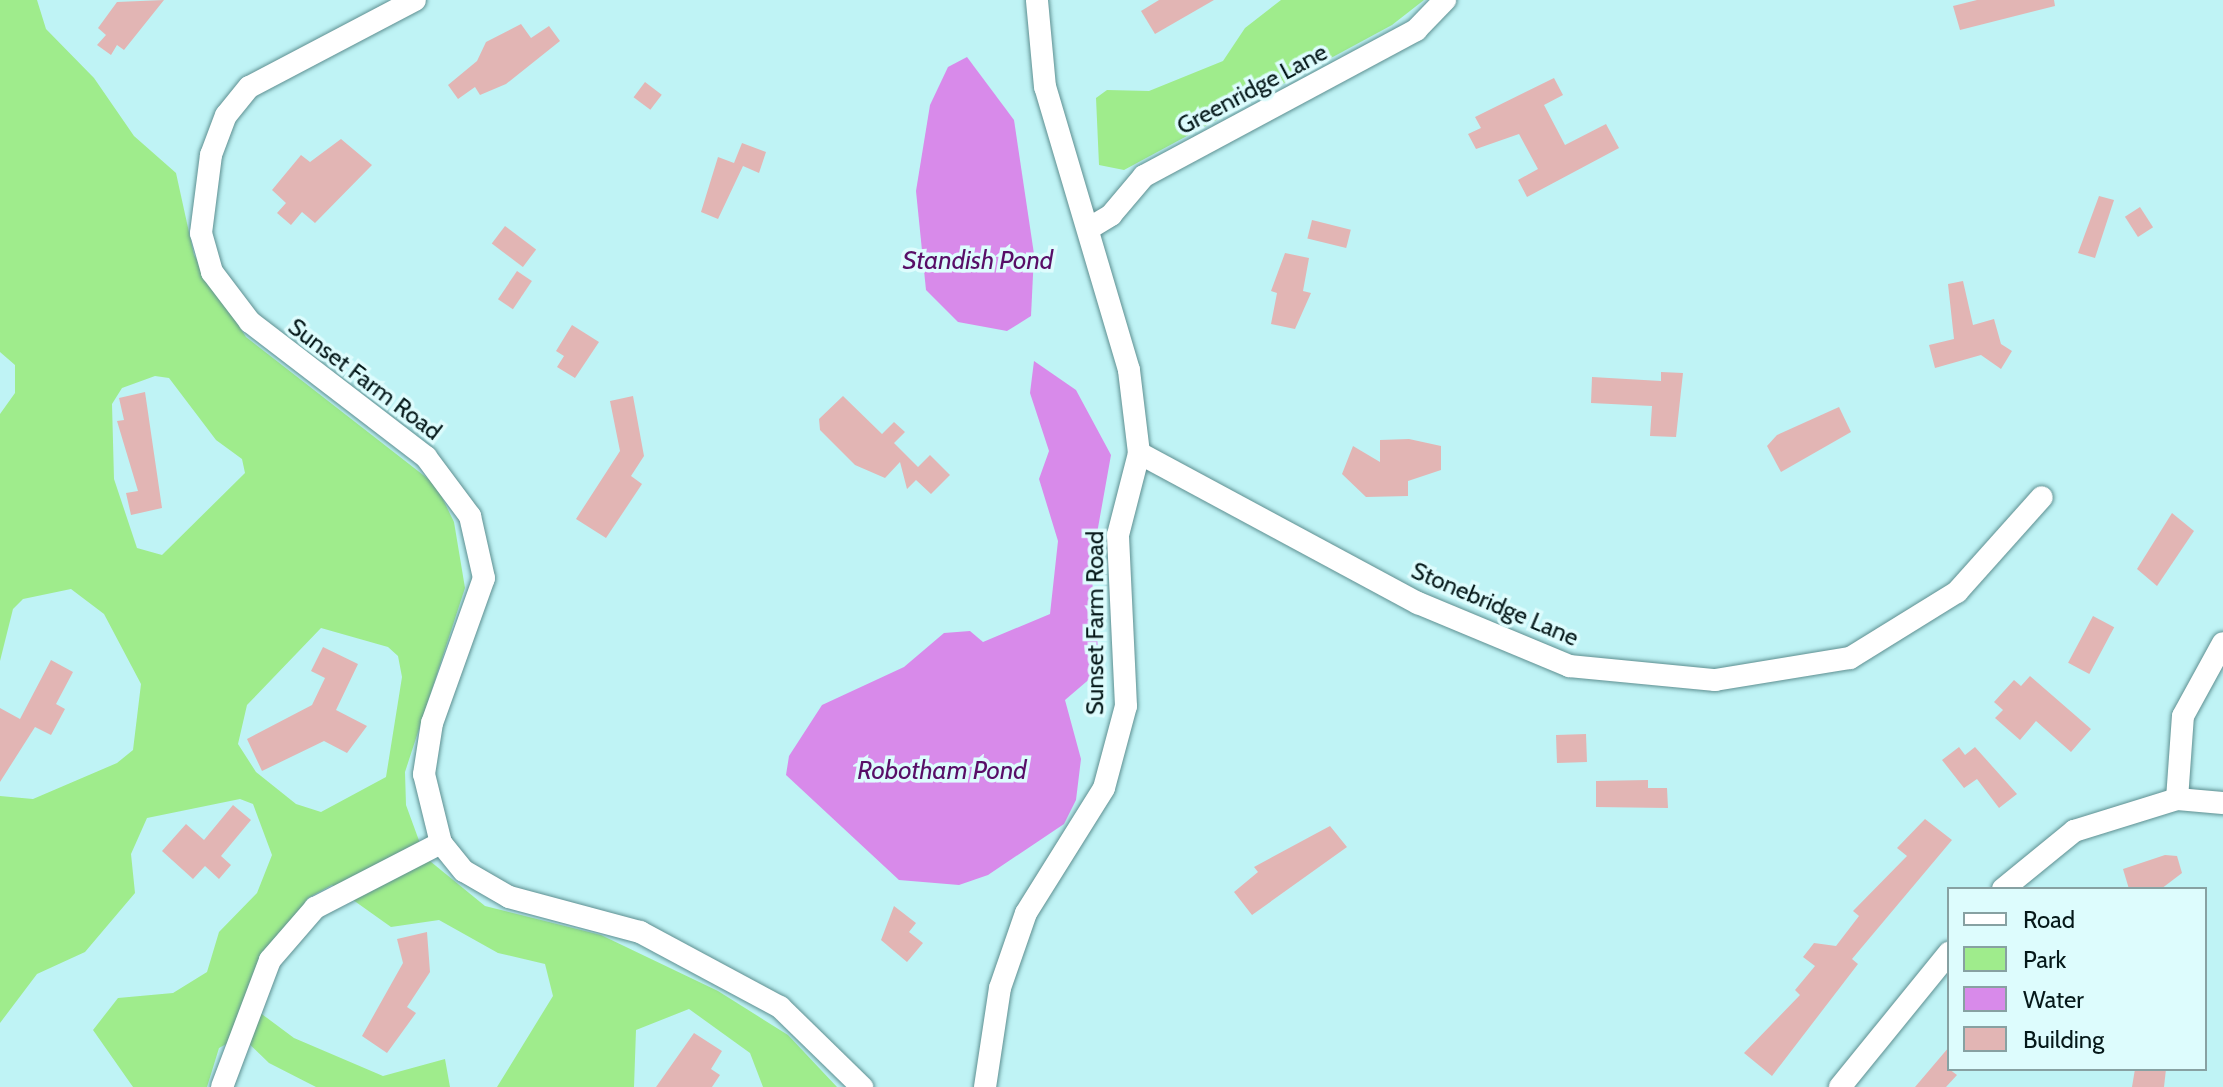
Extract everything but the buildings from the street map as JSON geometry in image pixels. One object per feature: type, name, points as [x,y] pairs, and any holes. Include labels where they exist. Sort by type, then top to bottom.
[{"type":"street","name":"Sunset Farm Road","points":[[415,0],[260,78],[242,95],[226,115],[204,176],[201,233],[212,272],[250,322],[426,457],[470,516],[484,578],[432,723],[424,774],[441,843],[464,871],[509,897],[640,932],[780,1007],[862,1087]]},
{"type":"street","name":"Sunset Farm Road","points":[[985,1087],[1000,988],[1026,913],[1104,788],[1126,706],[1118,535],[1139,453],[1129,370],[1045,87],[1037,0]]},
{"type":"street","name":"Greenridge Lane","points":[[1088,229],[1111,215],[1144,176],[1416,30],[1445,0]]},
{"type":"street","name":"Stonebridge Lane","points":[[1139,453],[1418,603],[1569,666],[1715,680],[1850,658],[1957,592],[2042,497]]},
{"type":"street","points":[[2177,799],[2183,716],[2223,643]]},
{"type":"street","points":[[2005,887],[2074,831],[2177,799],[2223,803]]},
{"type":"street","points":[[222,1087],[270,960],[315,908],[441,843]]},
{"type":"street","points":[[1840,1087],[1947,955]]},
{"type":"green space","points":[[0,0],[37,0],[46,29],[94,78],[134,136],[176,173],[194,255],[246,337],[436,485],[454,522],[465,588],[405,772],[406,805],[425,857],[485,906],[601,935],[718,991],[788,1035],[837,1087],[763,1087],[750,1053],[689,1009],[636,1030],[634,1087],[497,1087],[553,996],[545,964],[498,953],[439,920],[391,927],[332,885],[308,898],[255,1009],[294,1038],[383,1076],[445,1059],[450,1087],[316,1087],[269,1063],[241,1036],[219,1048],[207,1087],[133,1087],[93,1030],[118,998],[173,993],[207,972],[219,932],[257,893],[272,855],[253,804],[240,799],[147,818],[131,854],[135,893],[85,952],[37,974],[0,1023],[0,796],[33,799],[117,763],[133,750],[141,684],[104,614],[71,589],[23,599],[13,609],[0,661],[0,414],[15,393],[15,365],[0,352]],"holes":[[[155,376],[169,378],[216,440],[242,459],[245,473],[162,555],[137,548],[114,479],[112,404],[122,388]],[[321,628],[388,647],[398,656],[402,677],[386,777],[321,812],[296,804],[256,772],[238,744],[247,705]]]},
{"type":"green space","points":[[1281,0],[1424,0],[1392,25],[1124,170],[1099,165],[1096,98],[1107,90],[1149,91],[1223,61],[1245,28]]},
{"type":"water","name":"Standish Pond","points":[[967,57],[1014,120],[1034,254],[1031,316],[1007,331],[958,322],[926,290],[916,191],[930,105],[948,67]]},
{"type":"water","name":"Robotham Pond","points":[[1034,361],[1076,390],[1111,455],[1091,567],[1100,670],[1065,700],[1081,759],[1076,800],[1064,824],[988,875],[959,885],[899,880],[786,775],[789,756],[822,705],[904,667],[944,633],[970,631],[983,642],[1050,614],[1058,541],[1039,479],[1049,451],[1030,393]]}]
